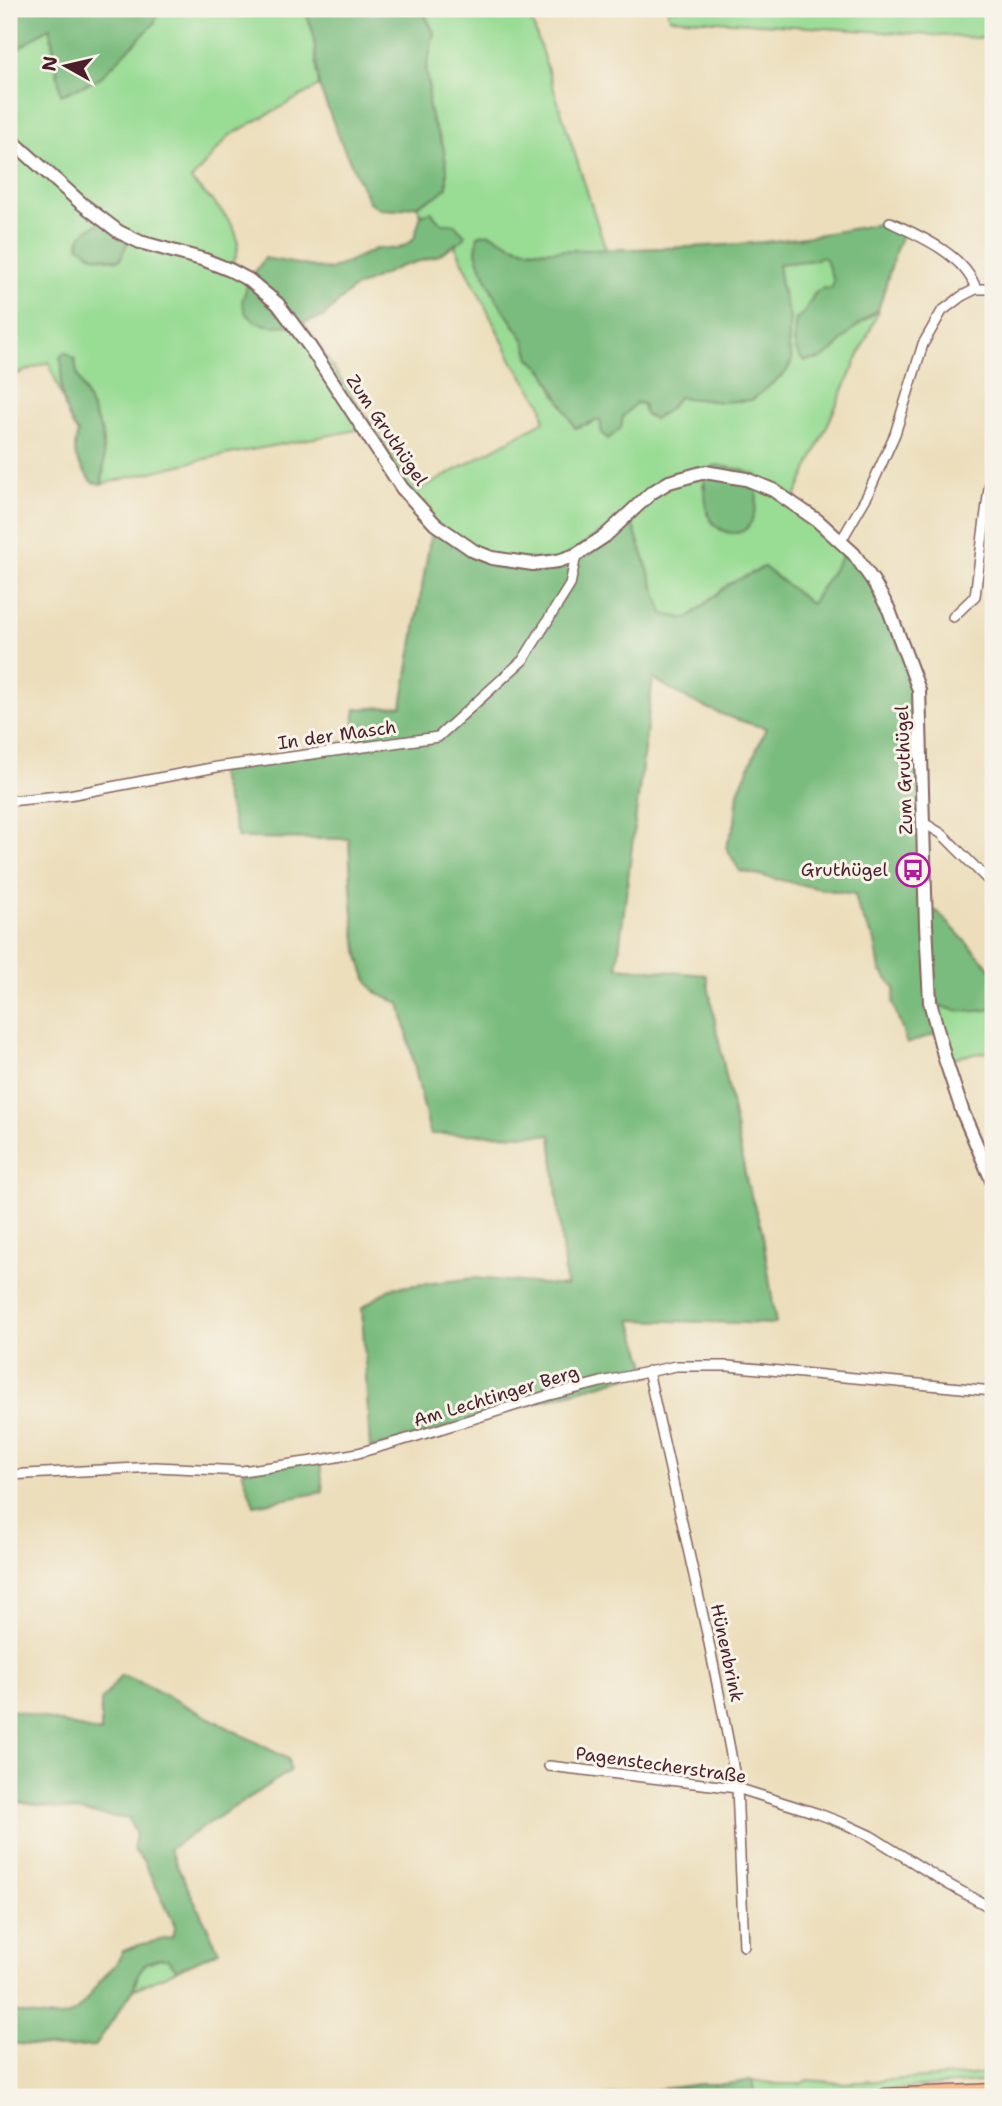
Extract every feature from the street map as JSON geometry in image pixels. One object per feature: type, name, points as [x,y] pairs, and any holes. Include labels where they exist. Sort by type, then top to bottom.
[{"type":"highway","points":[[885,2097],[993,2092]]},
{"type":"street","name":"Zum Gruthügel","points":[[9,138],[81,203],[119,232],[139,242],[205,260],[230,270],[248,280],[278,304],[310,347],[402,488],[435,524],[458,542],[492,558],[512,562],[546,562],[576,555],[605,536],[650,493],[669,482],[705,472],[738,477],[773,490],[793,502],[854,554],[889,610],[919,690],[930,1002],[948,1070],[993,1183]]},
{"type":"street","points":[[890,222],[944,252],[963,268],[976,289]]},
{"type":"street","points":[[841,541],[867,496],[895,434],[923,344],[942,311],[976,289],[993,289]]},
{"type":"street","points":[[953,617],[975,596],[993,458]]},
{"type":"street","name":"In der Masch","points":[[9,801],[69,794],[216,767],[438,737],[523,660],[570,585],[576,555]]},
{"type":"street","points":[[923,823],[942,834],[993,885]]},
{"type":"street","name":"Am Lechtinger Berg","points":[[9,1475],[155,1466],[242,1471],[320,1460],[358,1453],[546,1396],[676,1366],[729,1366],[993,1391]]},
{"type":"street","name":"Hünenbrink","points":[[648,1371],[708,1638],[737,1788],[744,1946]]},
{"type":"street","name":"Pagenstecherstraße","points":[[549,1766],[737,1788],[845,1824],[880,1841],[993,1909]]},
{"type":"green space","points":[[9,9],[159,9],[154,24],[99,79],[61,95],[50,27],[9,55]]},
{"type":"green space","points":[[159,9],[304,9],[313,31],[319,86],[229,136],[191,180],[227,217],[233,228],[237,250],[233,262],[253,274],[249,280],[258,323],[272,326],[304,323],[418,491],[544,421],[542,405],[513,362],[455,246],[465,235],[454,224],[442,224],[431,212],[421,215],[417,205],[435,197],[443,145],[428,104],[429,85],[426,70],[434,33],[422,9],[528,9],[606,250],[548,251],[526,248],[512,245],[489,233],[481,267],[495,297],[525,341],[530,358],[544,371],[556,395],[587,425],[601,419],[623,416],[636,403],[670,408],[678,397],[722,402],[752,400],[786,372],[792,360],[790,327],[777,264],[825,258],[834,281],[831,290],[815,292],[805,314],[796,319],[794,336],[805,361],[827,354],[854,328],[879,310],[793,502],[854,554],[842,556],[811,604],[729,584],[687,619],[663,614],[629,514],[558,561],[492,558],[435,524],[362,429],[209,458],[102,484],[102,433],[77,374],[75,359],[63,368],[61,380],[66,409],[49,362],[9,377],[9,55],[49,26],[61,95],[154,24]],"holes":[[[103,222],[116,261],[94,256],[90,228]],[[757,475],[756,503],[707,514],[703,485]]]},
{"type":"green space","points":[[304,9],[422,9],[434,33],[426,70],[429,85],[428,104],[443,145],[447,169],[447,187],[435,197],[395,210],[380,209],[369,202],[319,86],[313,31]]},
{"type":"green space","points":[[667,9],[993,9],[993,39],[670,18]]},
{"type":"green space","points":[[431,212],[442,224],[454,224],[465,238],[437,256],[399,267],[351,290],[323,317],[294,325],[272,326],[258,323],[246,314],[242,302],[249,280],[265,258],[330,270],[378,248],[397,249],[406,245],[414,239],[421,215]]},
{"type":"green space","points":[[103,222],[130,237],[120,260],[94,256],[79,246],[83,234]]},
{"type":"green space","points":[[890,222],[904,229],[879,308],[850,332],[834,350],[821,359],[804,361],[794,342],[796,319],[817,291],[822,288],[831,289],[834,281],[825,258],[778,264],[790,318],[788,348],[792,360],[786,372],[752,400],[722,402],[678,397],[670,408],[654,419],[645,415],[643,404],[636,403],[623,416],[621,428],[608,439],[602,434],[600,419],[575,428],[544,371],[530,358],[525,341],[495,297],[476,252],[478,236],[483,234],[533,250],[646,249],[773,241]]},
{"type":"green space","points":[[65,352],[75,359],[77,374],[102,433],[102,484],[92,482],[75,454],[78,433],[68,415],[61,386],[60,357]]},
{"type":"green space","points":[[716,465],[757,475],[754,515],[743,531],[724,531],[709,517],[705,472]]},
{"type":"green space","points":[[629,514],[663,614],[687,619],[729,584],[764,567],[811,604],[842,556],[854,554],[873,581],[919,690],[926,912],[937,911],[993,971],[993,1009],[962,1011],[931,1002],[937,1033],[907,1044],[893,1003],[895,988],[880,970],[875,941],[859,911],[855,894],[740,871],[726,847],[735,823],[738,792],[766,728],[707,708],[653,678],[617,967],[706,975],[747,1183],[762,1230],[776,1324],[631,1320],[648,1371],[370,1449],[362,1308],[391,1288],[475,1278],[566,1286],[551,1135],[430,1134],[400,1003],[376,992],[367,981],[361,964],[354,920],[349,839],[238,838],[217,767],[349,749],[356,709],[402,706],[431,534],[435,524],[492,558],[558,561]]},
{"type":"green space","points":[[930,1002],[978,1011],[993,1009],[993,1051],[945,1059]]},
{"type":"green space","points":[[320,1460],[323,1492],[254,1505],[242,1471]]},
{"type":"green space","points":[[121,1675],[142,1683],[288,1759],[290,1771],[169,1849],[219,1951],[177,1970],[168,1959],[146,1963],[133,1990],[95,2046],[60,2048],[9,2043],[9,2011],[43,2017],[69,2015],[82,2005],[123,1951],[172,1937],[175,1925],[144,1862],[133,1849],[136,1835],[129,1819],[9,1801],[9,1709],[101,1733],[101,1701]]},
{"type":"green space","points":[[169,1959],[177,1970],[133,1990],[146,1963]]},
{"type":"green space","points":[[993,2072],[993,2081],[791,2097],[755,2097],[752,2080],[776,2084],[800,2084],[809,2080],[843,2083]]},
{"type":"green space","points":[[752,2080],[755,2097],[598,2097],[701,2084]]},
{"type":"place","name":"Gruthügel","points":[[913,870]]}]
